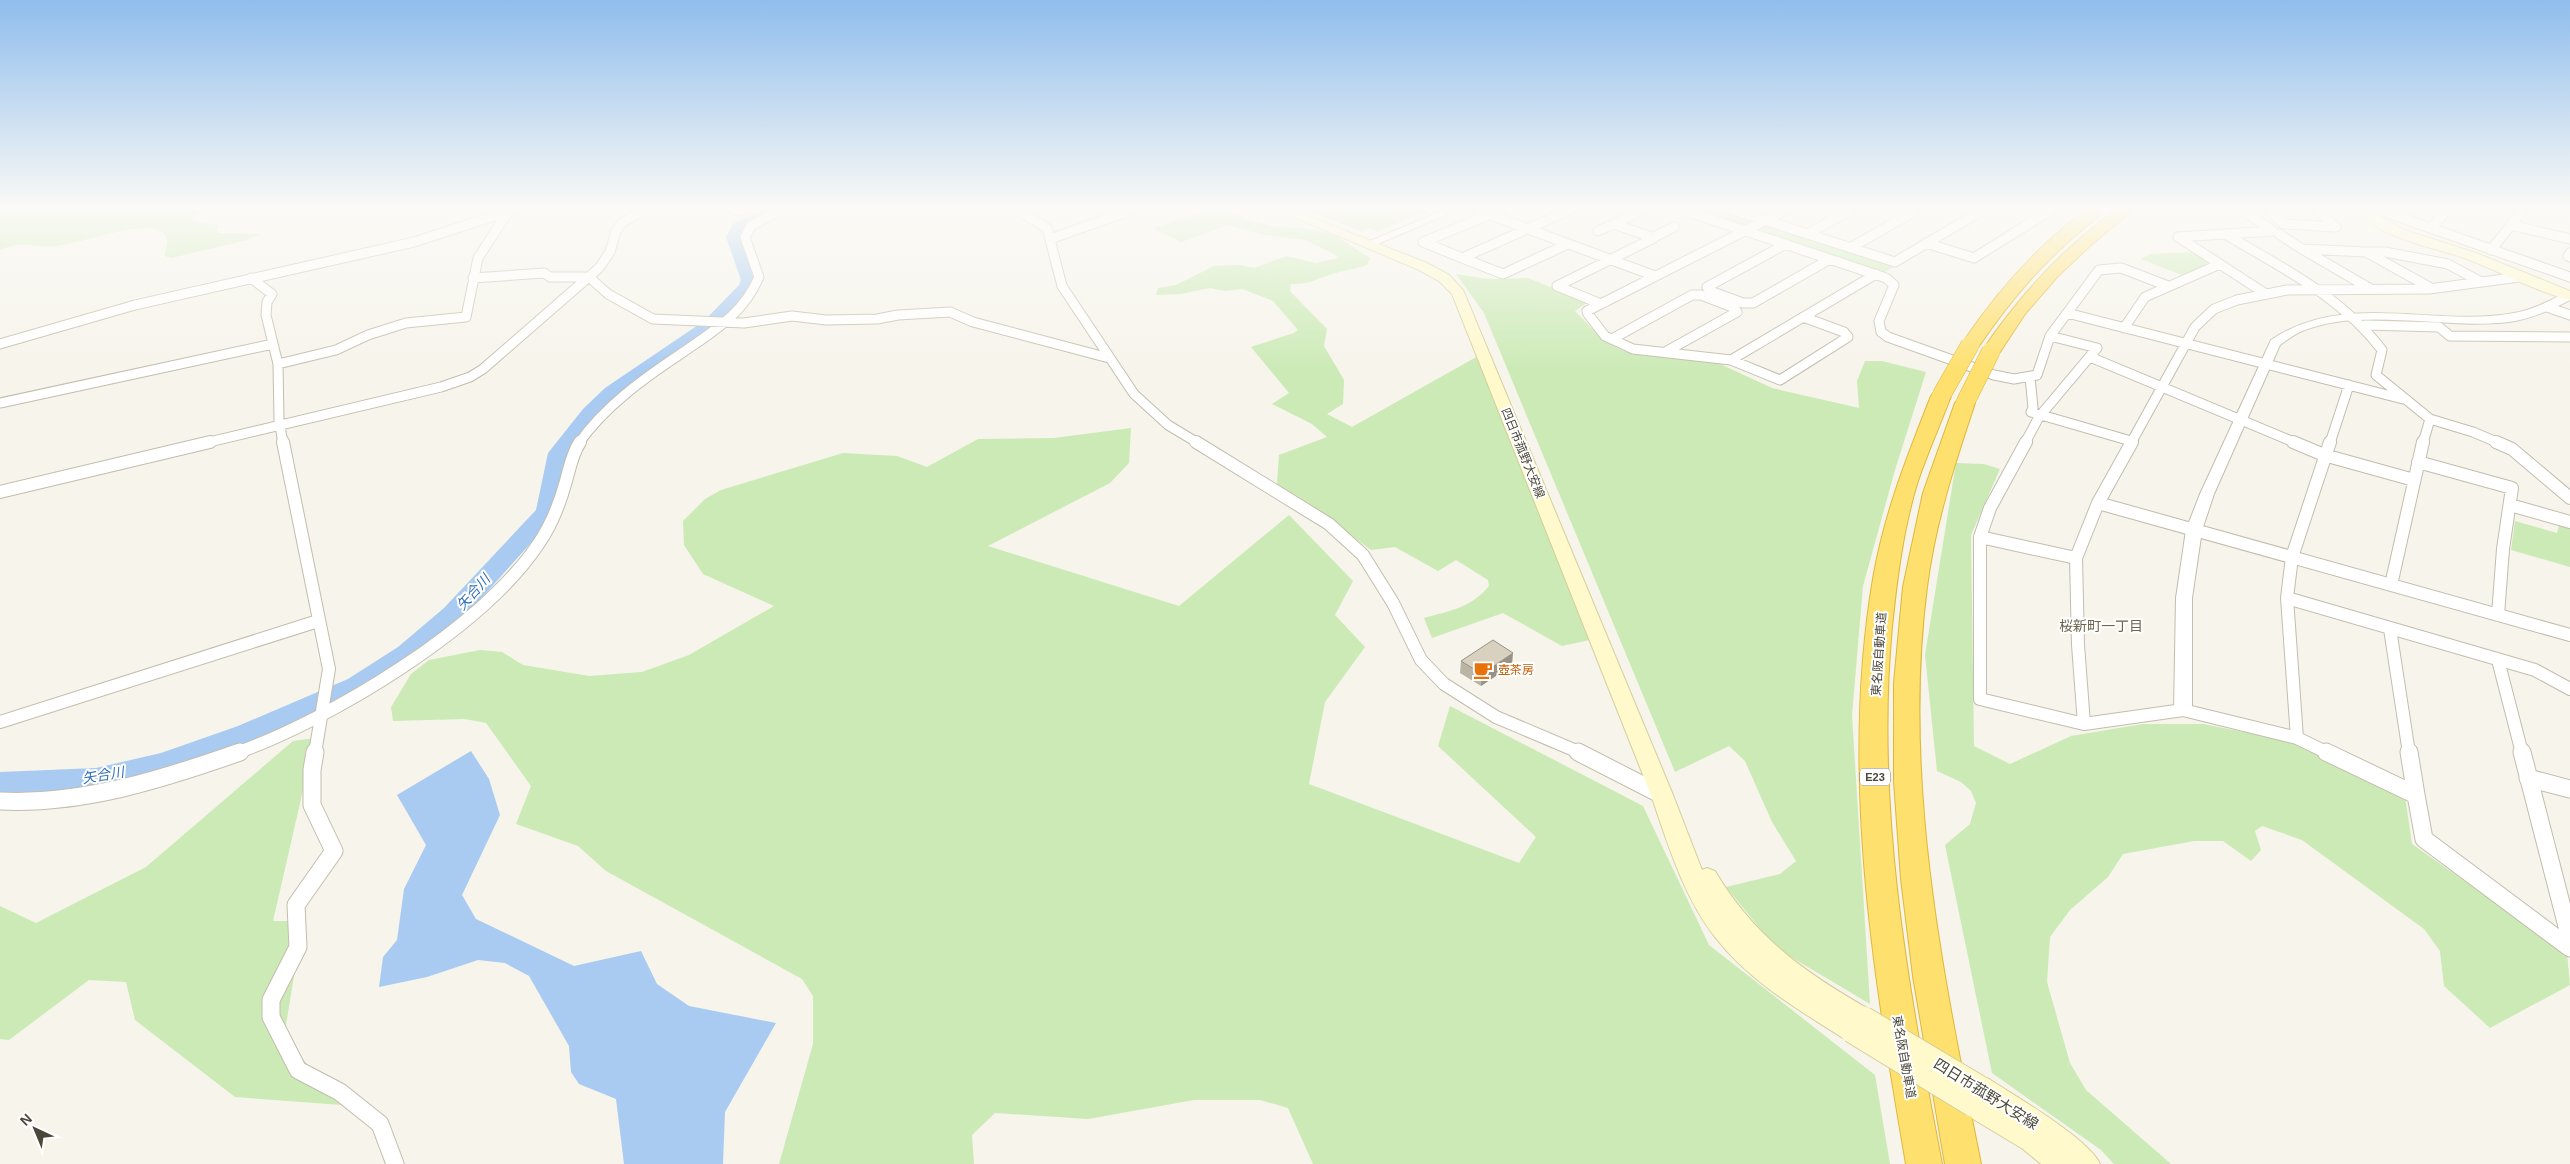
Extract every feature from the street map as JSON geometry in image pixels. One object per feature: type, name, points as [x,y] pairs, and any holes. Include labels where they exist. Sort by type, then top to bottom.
[{"type":"highway","name":"東名阪自動車道","points":[[1963,1164],[1937,1030],[1922,923],[1913,838],[1907,680],[1917,569],[1942,465],[1953,399],[1970,345],[1984,324],[2034,264]]},
{"type":"highway","name":"東名阪自動車道","points":[[1924,1164],[1898,1022],[1883,913],[1874,749],[1875,683],[1881,615],[1901,505],[1928,423],[1953,399],[1991,351],[2004,329],[2059,264]]},
{"type":"main road","name":"四日市菰野大安線","points":[[1417,264],[1444,278],[1458,293],[1662,795],[1687,866],[1711,912],[1738,945],[1767,973],[1786,988],[1858,1024],[1976,1096],[2042,1129],[2086,1164]]},
{"type":"main road","points":[[2489,264],[2569,296]]},
{"type":"main road","name":"四日市菰野大安線","points":[[1976,1096],[2063,1164]]},
{"type":"street","points":[[0,344],[100,314],[313,264]]},
{"type":"street","points":[[278,364],[336,350],[368,335],[406,323],[466,317],[477,264]]},
{"type":"street","points":[[0,492],[441,387],[470,377],[483,369],[602,264]]},
{"type":"street","points":[[0,801],[71,800],[105,793],[251,748],[320,712],[404,664],[498,590],[525,561],[557,513],[569,473],[569,462],[575,449],[613,406],[678,355],[726,323],[754,294],[759,277],[754,264]]},
{"type":"street","points":[[1056,264],[1062,286],[1134,394],[1168,425],[1329,524],[1363,555],[1393,603],[1421,660],[1444,684],[1496,717],[1588,756],[1662,795]]},
{"type":"street","points":[[1478,264],[1503,274],[1524,264]]},
{"type":"street","points":[[1601,304],[1557,286],[1602,264]]},
{"type":"street","points":[[1623,264],[1656,276]]},
{"type":"street","points":[[1679,264],[1587,311],[1588,314],[1605,336],[1633,349],[1667,351],[1731,360],[1780,380],[1848,337],[1844,332],[1803,317]]},
{"type":"street","points":[[1705,293],[1707,287],[1749,264]]},
{"type":"street","points":[[1612,339],[1692,295],[1705,293],[1739,306],[1752,303],[1821,264]]},
{"type":"street","points":[[1846,264],[1876,274],[1894,284],[1879,321],[1881,332],[1888,337],[1994,376],[2014,379],[2030,377],[2039,372],[2050,336],[2099,270],[2121,268],[2168,286]]},
{"type":"street","points":[[2124,328],[2145,297],[2219,264]]},
{"type":"street","points":[[2220,264],[2266,294]]},
{"type":"street","points":[[2275,264],[2315,289],[2361,322],[2382,350],[2376,375],[2430,419],[2473,432],[2512,449],[2570,498]]},
{"type":"street","points":[[2328,264],[2371,289]]},
{"type":"street","points":[[2389,264],[2432,288]]},
{"type":"street","points":[[2449,264],[2481,282]]},
{"type":"street","points":[[2533,264],[2570,277]]},
{"type":"street","points":[[474,278],[544,273],[550,277],[589,277],[608,294],[646,317],[691,322],[726,323],[792,316],[826,320],[877,319],[898,315],[950,312],[973,322],[1109,358]]},
{"type":"street","points":[[1731,360],[1876,274]]},
{"type":"street","points":[[2084,724],[2078,645],[2076,558],[2098,503],[2195,327],[2212,310],[2242,298],[2266,294],[2315,289],[2432,288],[2519,277]]},
{"type":"street","points":[[251,278],[272,294],[267,302],[266,316],[278,364],[280,425],[329,669],[320,712],[312,770],[312,805],[334,851],[296,905],[298,947],[271,1000],[272,1016],[298,1070],[340,1092],[380,1124],[392,1151],[395,1164]]},
{"type":"street","points":[[2183,710],[2184,598],[2194,530],[2207,494],[2274,343],[2293,330],[2311,324],[2491,319],[2520,316],[2547,307],[2569,296]]},
{"type":"street","points":[[1667,351],[1737,312],[1739,306]]},
{"type":"street","points":[[2547,307],[2570,315]]},
{"type":"street","points":[[2067,312],[2408,400]]},
{"type":"street","points":[[2361,322],[2439,328],[2450,336],[2570,337]]},
{"type":"street","points":[[2050,336],[2097,348],[2041,414],[2020,449],[1995,500],[1980,537],[1980,699],[2084,724],[2183,710],[2297,738],[2416,795]]},
{"type":"street","points":[[0,403],[273,344]]},
{"type":"street","points":[[2090,357],[2324,455],[2414,480]]},
{"type":"street","points":[[2030,377],[2033,408],[2031,412],[2131,441]]},
{"type":"street","points":[[2297,738],[2287,598],[2292,557],[2324,455],[2349,385]]},
{"type":"street","points":[[2391,585],[2427,423],[2430,419]]},
{"type":"street","points":[[2418,462],[2512,488],[2498,615]]},
{"type":"street","points":[[2098,503],[2570,635]]},
{"type":"street","points":[[2510,505],[2570,522]]},
{"type":"street","points":[[1980,537],[2076,558]]},
{"type":"street","points":[[2287,598],[2535,670],[2570,689]]},
{"type":"street","points":[[0,722],[318,621]]},
{"type":"street","points":[[2390,628],[2424,840],[2570,948]]},
{"type":"street","points":[[2498,660],[2570,938]]},
{"type":"street","points":[[2528,778],[2570,789]]},
{"type":"green space","points":[[1264,264],[1367,264],[1307,283],[1291,284],[1290,291],[1327,329],[1324,346],[1344,380],[1343,404],[1327,414],[1352,427],[1478,356],[1590,640],[1562,646],[1503,613],[1432,638],[1424,618],[1451,611],[1467,604],[1489,586],[1488,580],[1456,560],[1438,571],[1395,547],[1371,550],[1310,505],[1277,484],[1279,455],[1327,437],[1312,424],[1272,404],[1289,393],[1251,347],[1298,330],[1273,301],[1242,289],[1225,291],[1210,288],[1180,294],[1156,295],[1158,288],[1176,285],[1214,266],[1240,265],[1254,268]]},
{"type":"green space","points":[[1853,264],[1896,265],[1882,274]]},
{"type":"green space","points":[[2154,264],[2212,264],[2184,276]]},
{"type":"green space","points":[[1456,274],[1488,279],[1528,278],[1588,302],[1575,311],[1604,341],[1623,351],[1718,363],[1772,388],[1859,408],[1857,381],[1865,361],[1882,361],[1926,372],[1895,470],[1863,586],[1852,715],[1870,1004],[1776,948],[1726,887],[1780,874],[1796,861],[1772,822],[1745,761],[1729,746],[1675,772],[1484,313]]},
{"type":"green space","points":[[1131,428],[1129,463],[1110,483],[988,546],[1179,606],[1289,515],[1353,581],[1335,615],[1365,647],[1325,702],[1309,784],[1519,863],[1536,837],[1438,746],[1450,706],[1643,806],[1709,945],[1875,1075],[1890,1164],[1313,1164],[1288,1108],[1260,1100],[1194,1100],[1088,1119],[995,1113],[972,1135],[974,1164],[779,1164],[813,1044],[813,996],[802,979],[606,871],[578,846],[516,824],[531,786],[486,723],[465,719],[393,721],[391,707],[411,674],[429,660],[480,650],[502,652],[523,665],[589,676],[642,672],[689,655],[774,606],[703,574],[684,545],[683,521],[705,499],[721,490],[843,453],[897,456],[927,467],[978,439],[1054,438]]},
{"type":"green space","points":[[1956,463],[1984,464],[2000,469],[1971,535],[1974,746],[2010,764],[2071,736],[2143,724],[2203,724],[2294,742],[2405,796],[2412,844],[2567,953],[2570,985],[2490,1028],[2444,986],[2440,951],[2424,929],[2302,840],[2262,826],[2255,831],[2261,850],[2251,861],[2223,841],[2194,841],[2123,854],[2108,877],[2070,910],[2050,937],[2047,982],[2070,1063],[2086,1090],[2171,1164],[2114,1164],[2101,1150],[1992,1073],[1945,845],[1970,824],[1976,803],[1971,791],[1961,782],[1937,771],[1925,655]]},
{"type":"green space","points":[[2515,521],[2557,533],[2560,521],[2570,523],[2570,567],[2511,550]]},
{"type":"green space","points":[[315,738],[273,921],[303,921],[284,1037],[342,1105],[235,1097],[135,1020],[126,982],[89,980],[9,1040],[0,1039],[0,906],[36,923],[146,867],[293,741]]},
{"type":"water","points":[[471,751],[489,779],[500,815],[462,895],[476,919],[574,966],[641,951],[657,984],[689,1006],[776,1023],[725,1112],[723,1164],[624,1164],[616,1099],[579,1084],[571,1072],[569,1046],[529,976],[505,963],[478,960],[427,977],[379,987],[383,957],[397,940],[404,889],[426,845],[397,795]]},
{"type":"building","points":[[1493,640],[1513,653],[1482,674],[1461,661]]},
{"type":"waterway","name":"矢合川","points":[[0,783],[96,779],[166,762],[248,733],[358,685],[407,653],[453,614],[499,566],[547,511],[559,453],[590,413],[612,392],[652,363],[711,325],[747,287],[750,280],[745,264]]},
{"type":"place","name":"壺茶房","points":[[1483,670]]},
{"type":"district","name":"桜新町一丁目","points":[[2101,626]]}]
